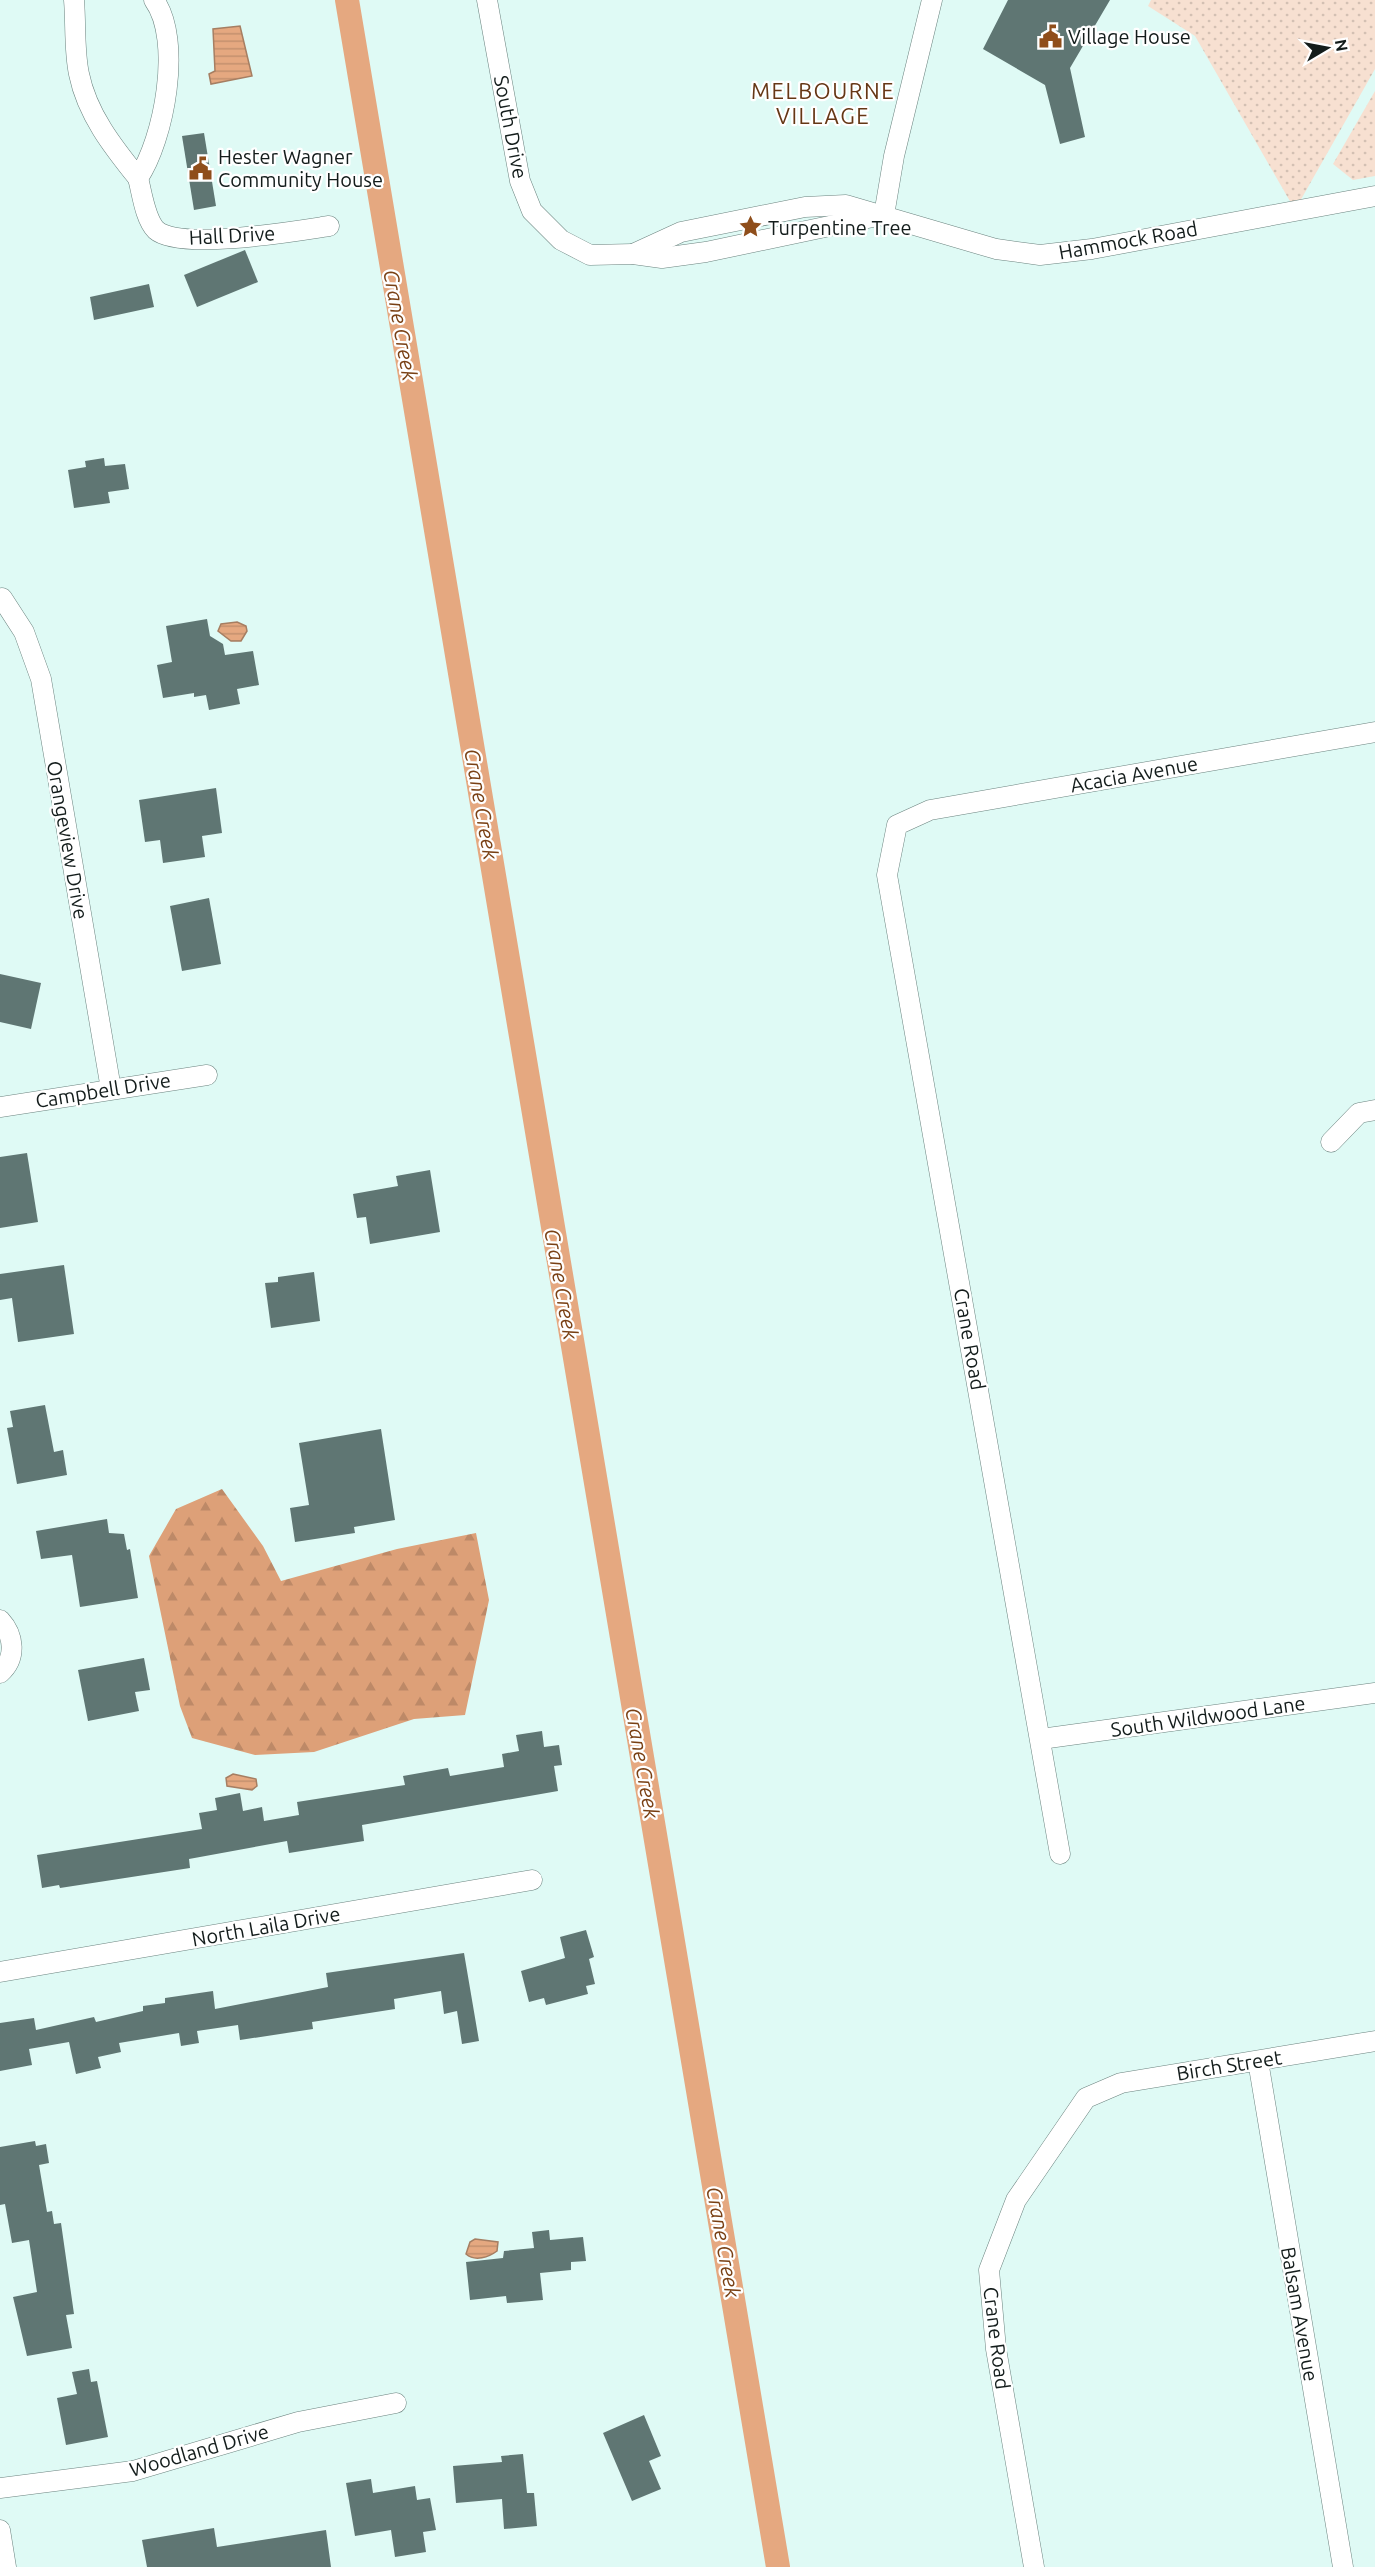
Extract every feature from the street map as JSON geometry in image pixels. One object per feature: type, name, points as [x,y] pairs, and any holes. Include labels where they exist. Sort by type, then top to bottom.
[{"type":"street","name":"Hall Drive","points":[[74,0],[78,73],[87,102],[118,154],[138,178],[154,228],[164,235],[193,240],[284,233],[329,226]]},
{"type":"street","points":[[138,178],[150,161],[164,108],[169,55],[162,11],[154,0]]},
{"type":"street","name":"South Drive","points":[[487,0],[520,181],[532,212],[561,240]]},
{"type":"street","points":[[884,215],[894,156],[932,0]]},
{"type":"street","name":"Hammock Road","points":[[561,240],[590,255],[633,254],[662,258],[706,252],[884,215],[996,249],[1040,255],[1092,249],[1375,196]]},
{"type":"street","name":"Orangeview Drive","points":[[2,598],[24,632],[41,679],[111,1089]]},
{"type":"street","name":"Acacia Avenue","points":[[897,825],[930,810],[1375,732]]},
{"type":"street","name":"Crane Road","points":[[897,825],[887,875],[1060,1854]]},
{"type":"street","name":"Campbell Drive","points":[[0,1107],[207,1075]]},
{"type":"street","points":[[1331,1142],[1359,1113],[1375,1110]]},
{"type":"street","points":[[0,1620],[11,1637],[12,1648],[10,1659],[0,1673]]},
{"type":"street","name":"South Wildwood Lane","points":[[1041,1739],[1375,1693]]},
{"type":"street","name":"North Laila Drive","points":[[0,1972],[532,1880]]},
{"type":"street","name":"Birch Street","points":[[1086,2098],[1121,2083],[1375,2041]]},
{"type":"street","name":"Balsam Avenue","points":[[1258,2061],[1343,2567]]},
{"type":"street","name":"Crane Road","points":[[1034,2567],[996,2349],[989,2270],[1016,2200],[1086,2098]]},
{"type":"street","name":"Woodland Drive","points":[[0,2488],[133,2471],[298,2422],[396,2403]]},
{"type":"street","points":[[0,2530],[6,2567]]},
{"type":"shaded area","points":[[1151,0],[1375,0],[1375,69],[1295,210],[1195,36],[1148,6]]},
{"type":"shaded area","points":[[240,26],[252,76],[211,84],[209,74],[215,71],[213,29]]},
{"type":"shaded area","points":[[1375,91],[1375,176],[1353,180],[1333,164]]},
{"type":"shaded area","points":[[237,622],[246,626],[247,631],[241,641],[231,641],[218,631],[221,624]]},
{"type":"shaded area","points":[[233,1774],[256,1779],[257,1786],[252,1790],[227,1786],[226,1778]]},
{"type":"shaded area","points":[[475,2239],[498,2242],[497,2251],[482,2258],[474,2258],[466,2254],[470,2242]]},
{"type":"green space","points":[[222,1489],[263,1546],[281,1581],[397,1549],[476,1533],[489,1600],[465,1715],[414,1719],[314,1752],[255,1755],[192,1738],[180,1706],[149,1556],[176,1509]]},
{"type":"building","points":[[1008,0],[1110,0],[1070,68],[1085,137],[1060,144],[1045,85],[983,49]]},
{"type":"building","name":"Hester Wagner Community House","points":[[204,133],[216,206],[194,210],[182,136]]},
{"type":"building","points":[[245,250],[258,282],[197,307],[184,275]]},
{"type":"building","points":[[149,284],[154,307],[94,320],[90,297]]},
{"type":"building","points":[[104,458],[105,466],[125,464],[129,489],[108,492],[110,503],[74,508],[68,470],[86,467],[85,461]]},
{"type":"building","points":[[207,619],[210,636],[223,644],[225,655],[253,651],[259,685],[237,689],[240,704],[209,710],[206,695],[194,697],[194,693],[163,698],[157,665],[172,662],[166,626]]},
{"type":"building","points":[[216,788],[222,833],[202,836],[205,857],[163,863],[160,840],[145,842],[139,800]]},
{"type":"building","points":[[209,898],[221,964],[182,971],[170,906]]},
{"type":"building","points":[[0,974],[41,983],[31,1029],[0,1022]]},
{"type":"building","points":[[27,1153],[38,1222],[0,1228],[0,1157]]},
{"type":"building","points":[[430,1170],[440,1232],[370,1244],[366,1217],[357,1218],[353,1194],[398,1186],[396,1176]]},
{"type":"building","points":[[64,1265],[74,1334],[18,1342],[12,1298],[0,1300],[0,1274]]},
{"type":"building","points":[[314,1272],[320,1321],[271,1328],[265,1283],[278,1282],[278,1277]]},
{"type":"building","points":[[45,1405],[54,1452],[63,1450],[67,1475],[17,1484],[7,1428],[13,1427],[10,1411]]},
{"type":"building","points":[[381,1429],[395,1520],[354,1527],[355,1533],[295,1542],[290,1508],[309,1505],[299,1443]]},
{"type":"building","points":[[107,1519],[109,1533],[124,1534],[127,1550],[130,1549],[138,1598],[80,1607],[72,1555],[41,1559],[36,1531]]},
{"type":"building","points":[[144,1658],[150,1690],[135,1692],[139,1711],[88,1721],[78,1670]]},
{"type":"building","points":[[542,1731],[544,1747],[559,1745],[562,1765],[554,1766],[558,1791],[362,1825],[364,1841],[289,1853],[287,1841],[189,1859],[190,1868],[60,1888],[59,1885],[42,1888],[37,1855],[202,1829],[199,1813],[217,1810],[215,1798],[240,1793],[243,1811],[262,1807],[264,1821],[299,1815],[297,1802],[405,1785],[403,1776],[448,1768],[450,1776],[504,1767],[502,1754],[519,1751],[516,1735]]},
{"type":"building","points":[[586,1930],[594,1957],[589,1959],[595,1984],[586,1986],[588,1994],[546,2005],[544,1998],[529,2002],[521,1971],[565,1958],[560,1937]]},
{"type":"building","points":[[464,1953],[479,2041],[462,2044],[457,2011],[444,2014],[441,1991],[394,1999],[395,2009],[312,2022],[313,2029],[240,2040],[238,2025],[197,2031],[199,2043],[181,2046],[179,2033],[119,2043],[121,2052],[98,2057],[101,2068],[76,2074],[69,2042],[29,2049],[32,2065],[0,2071],[0,2023],[34,2018],[36,2030],[94,2017],[96,2022],[143,2011],[143,2006],[165,2003],[165,1998],[213,1991],[215,2009],[328,1987],[326,1973]]},
{"type":"building","points":[[35,2141],[36,2146],[46,2144],[49,2163],[39,2165],[47,2212],[52,2211],[54,2224],[61,2223],[74,2314],[66,2315],[72,2348],[27,2356],[13,2297],[37,2292],[29,2240],[12,2243],[5,2204],[0,2205],[0,2147]]},
{"type":"building","points":[[549,2230],[550,2240],[583,2237],[586,2261],[571,2262],[571,2270],[540,2273],[543,2300],[507,2303],[506,2296],[470,2300],[466,2262],[503,2258],[504,2251],[534,2248],[532,2232]]},
{"type":"building","points":[[89,2369],[91,2382],[97,2381],[108,2437],[66,2445],[57,2398],[77,2394],[72,2372]]},
{"type":"building","points":[[644,2415],[661,2456],[649,2461],[661,2489],[632,2501],[603,2433]]},
{"type":"building","points":[[523,2454],[527,2493],[534,2493],[537,2526],[504,2529],[502,2499],[456,2503],[453,2466],[502,2462],[501,2456]]},
{"type":"building","points":[[371,2479],[373,2493],[415,2486],[417,2500],[430,2498],[436,2530],[423,2532],[426,2552],[395,2557],[391,2530],[355,2536],[346,2483]]},
{"type":"building","points":[[214,2528],[217,2547],[326,2530],[331,2567],[147,2567],[142,2540]]},
{"type":"waterway","name":"Crane Creek","points":[[347,0],[778,2567]]},
{"type":"place","name":"Village House","points":[[1050,36]]},
{"type":"place","name":"Hester Wagner Community House","points":[[200,168]]},
{"type":"place","name":"Turpentine Tree","points":[[750,227]]},
{"type":"district","name":"MELBOURNE VILLAGE","points":[[823,102]]}]
